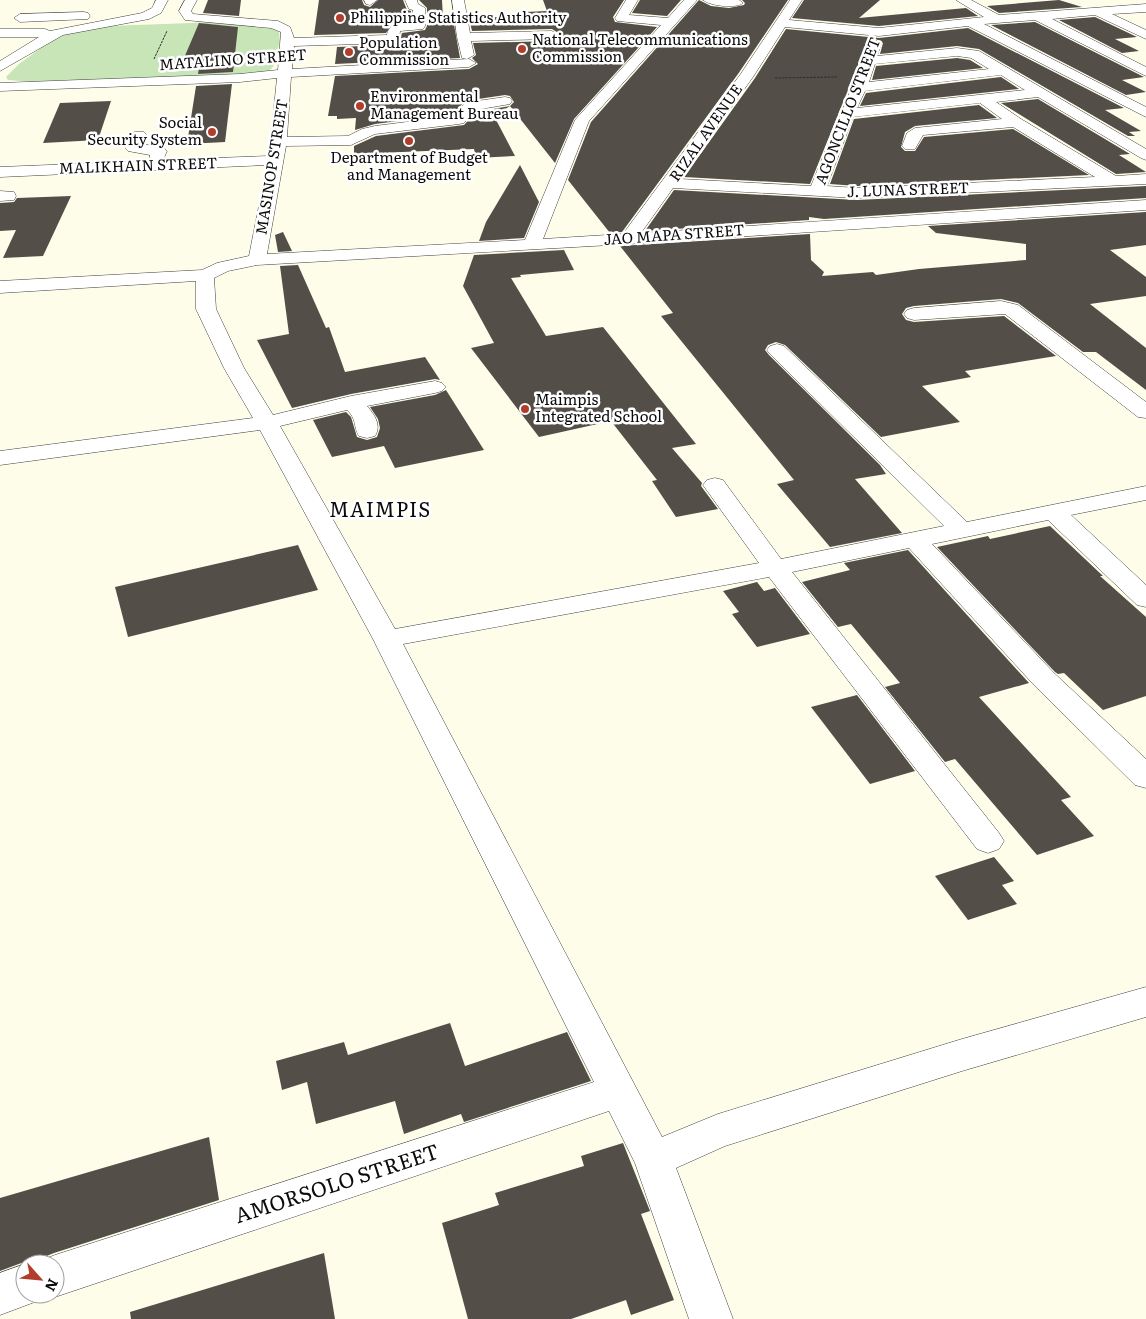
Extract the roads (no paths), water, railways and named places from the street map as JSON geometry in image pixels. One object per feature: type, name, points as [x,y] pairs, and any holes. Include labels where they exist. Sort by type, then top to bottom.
[{"type":"street","points":[[0,33],[59,32],[145,16],[156,10],[162,0]]},
{"type":"street","points":[[190,7],[274,24],[286,30],[286,42],[393,39],[394,30],[397,28],[419,26],[419,8],[413,6],[411,0]]},
{"type":"street","points":[[458,0],[463,37],[552,35]]},
{"type":"street","points":[[632,0],[621,18],[670,22]]},
{"type":"street","points":[[532,243],[582,120],[691,0]]},
{"type":"street","points":[[709,0],[737,3]]},
{"type":"street","name":"RIZAL AVENUE","points":[[628,239],[670,184],[745,78],[796,0]]},
{"type":"street","points":[[962,0],[997,19]]},
{"type":"street","points":[[190,7],[205,4]]},
{"type":"street","points":[[20,18],[117,14],[135,10],[138,5]]},
{"type":"street","points":[[782,24],[879,32],[997,19],[1146,8]]},
{"type":"street","points":[[1098,12],[1146,35]]},
{"type":"street","points":[[1037,16],[1146,72]]},
{"type":"street","points":[[972,23],[1146,113]]},
{"type":"street","points":[[0,67],[37,43],[59,32]]},
{"type":"street","name":"AGONCILLO STREET","points":[[817,191],[847,113],[862,82],[879,32]]},
{"type":"street","name":"MATALINO STREET","points":[[0,87],[240,78],[310,71],[471,68],[463,37]]},
{"type":"street","name":"MASINOP STREET","points":[[257,260],[280,142],[285,89],[286,42]]},
{"type":"street","points":[[869,60],[964,52],[980,56],[1038,93],[1146,155]]},
{"type":"street","points":[[862,82],[1004,71]]},
{"type":"street","points":[[94,97],[103,83]]},
{"type":"street","points":[[847,113],[1038,93]]},
{"type":"street","points":[[982,98],[1016,122],[1114,181]]},
{"type":"street","points":[[280,142],[351,140],[367,132],[459,120],[470,106],[505,101]]},
{"type":"street","points":[[910,146],[915,133],[920,131],[1016,122]]},
{"type":"street","points":[[139,135],[133,148],[160,152],[154,165]]},
{"type":"street","name":"MALIKHAIN STREET","points":[[0,172],[60,162],[154,165],[277,160]]},
{"type":"street","name":"J. LUNA STREET","points":[[670,184],[857,193],[1146,179]]},
{"type":"street","name":"JAO MAPA STREET","points":[[0,287],[205,274],[224,267],[257,260],[628,239],[1146,205]]},
{"type":"street","points":[[205,274],[206,310],[234,368],[267,423],[387,639],[652,1159],[711,1319]]},
{"type":"street","points":[[914,314],[1000,307],[1011,309],[1146,412]]},
{"type":"street","points":[[777,350],[963,531]]},
{"type":"street","points":[[0,458],[267,423],[351,402],[435,387]]},
{"type":"street","points":[[351,402],[364,414],[368,425],[367,430]]},
{"type":"street","points":[[715,485],[775,568],[988,841]]},
{"type":"street","points":[[387,639],[775,568],[1146,494]]},
{"type":"street","points":[[1053,512],[1146,599]]},
{"type":"street","points":[[915,540],[1044,678],[1146,777]]},
{"type":"street","points":[[652,1159],[728,1128],[962,1055],[1146,1002]]},
{"type":"street","name":"AMORSOLO STREET","points":[[65,1273],[618,1092]]},
{"type":"street","points":[[0,1294],[15,1289]]},
{"type":"place","name":"Philippine Statistics Authority","points":[[340,18]]},
{"type":"place","name":"National Telecommunications Commission","points":[[522,49]]},
{"type":"place","name":"Population Commission","points":[[349,52]]},
{"type":"place","name":"Environmental Management Bureau","points":[[360,106]]},
{"type":"place","name":"Social Security System","points":[[212,132]]},
{"type":"place","name":"Department of Budget and Management","points":[[409,141]]},
{"type":"place","name":"Maimpis Integrated School","points":[[525,409]]},
{"type":"district","name":"MAIMPIS","points":[[380,510]]}]
